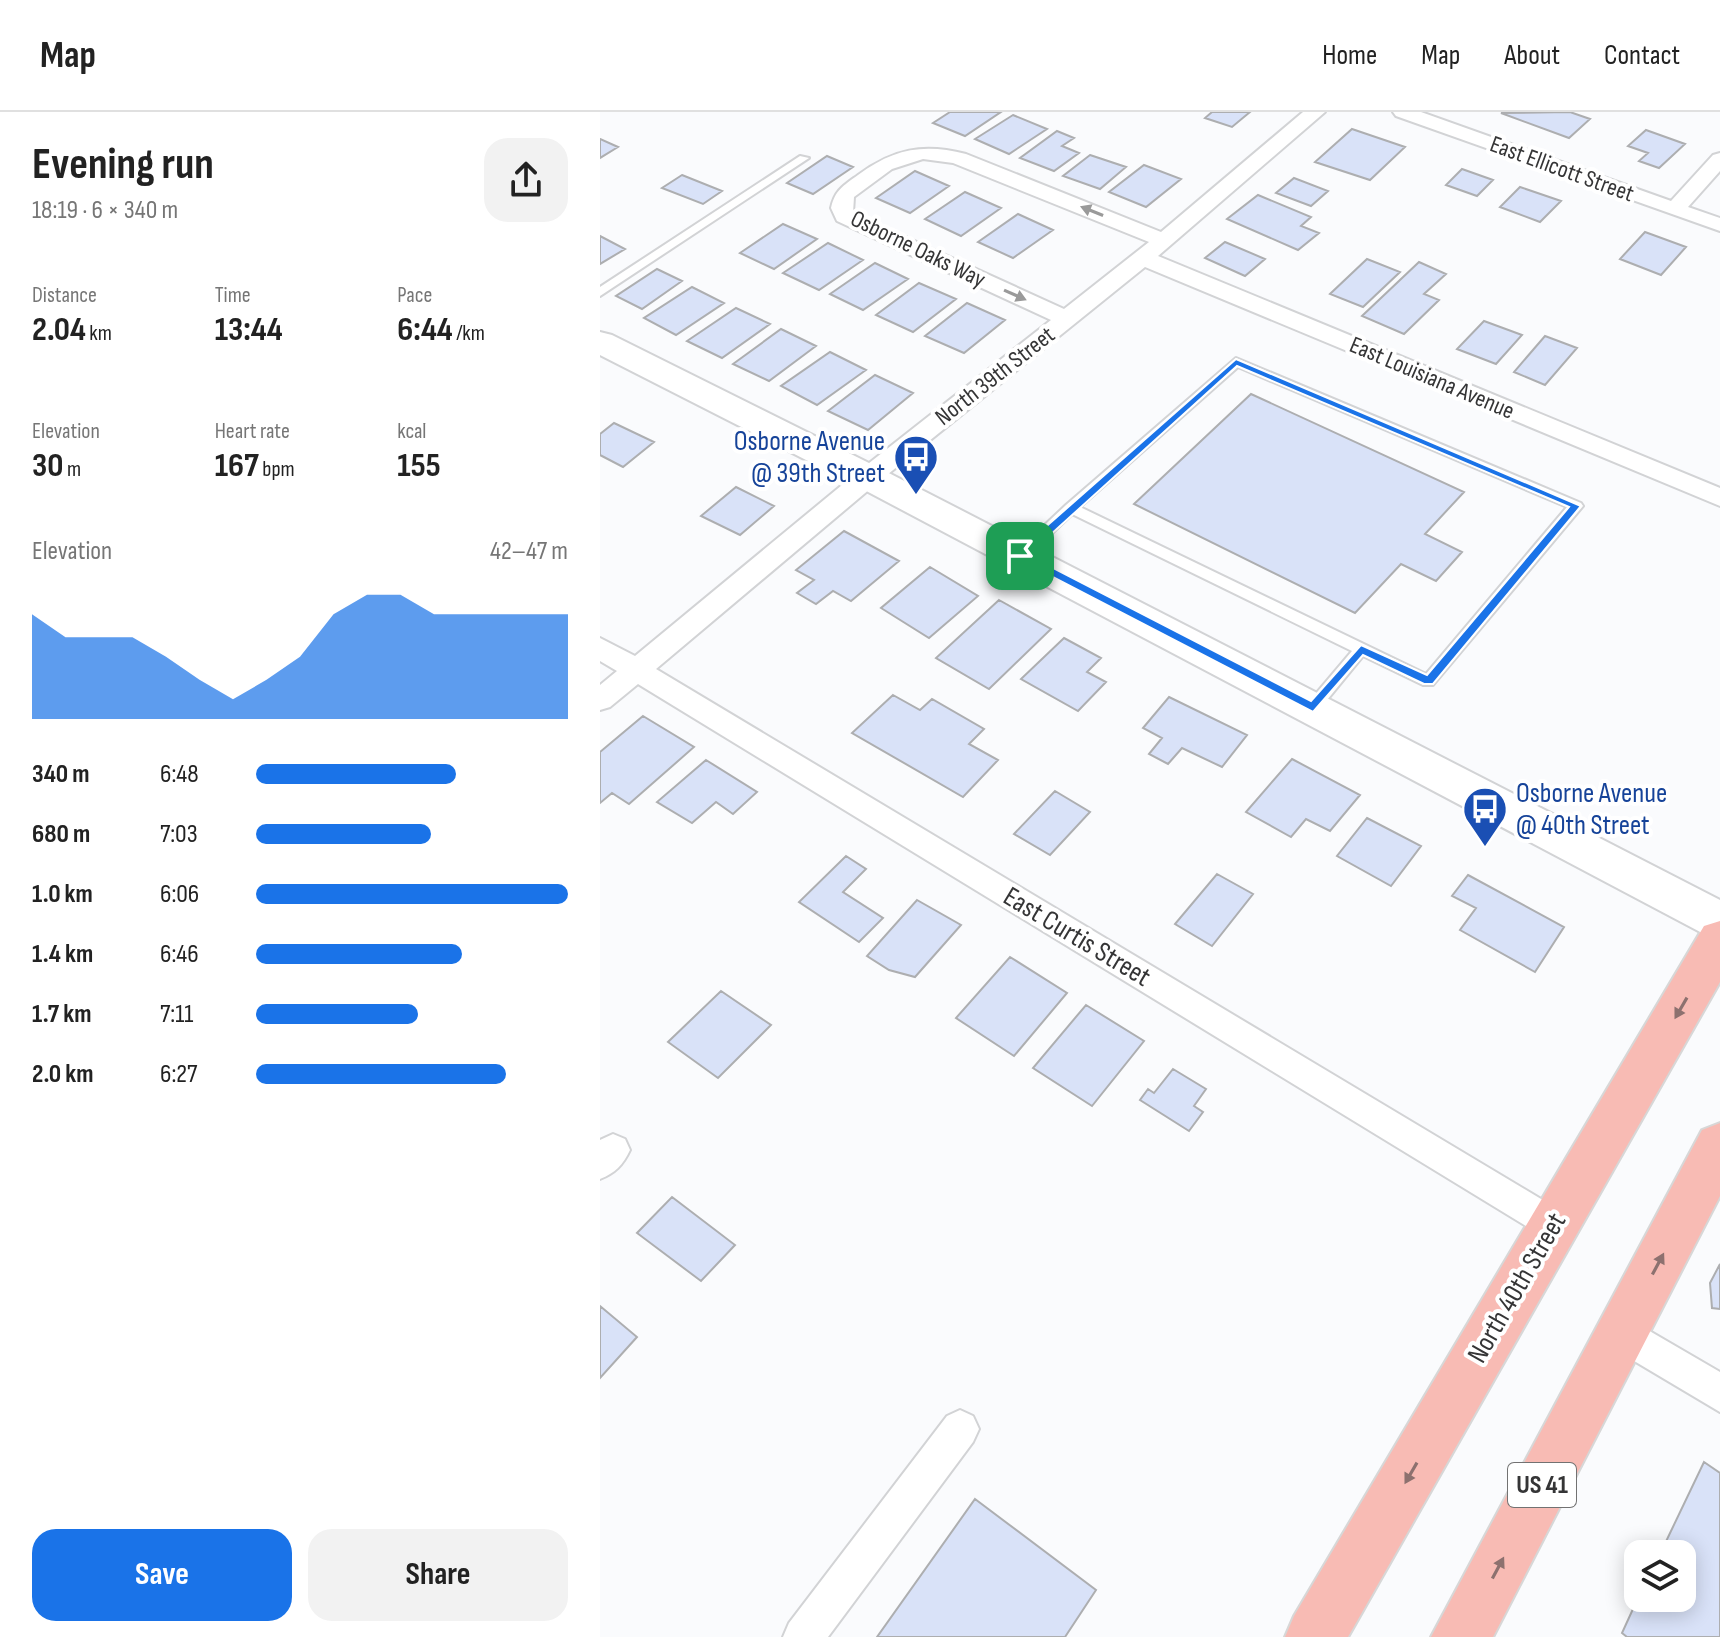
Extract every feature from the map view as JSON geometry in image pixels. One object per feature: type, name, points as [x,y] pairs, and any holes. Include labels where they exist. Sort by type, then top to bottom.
[{"type":"main road","name":"North 40th Street","points":[[1315,1637],[1720,940]]},
{"type":"main road","name":"US 41","points":[[1461,1637],[1720,1146]]},
{"type":"street","name":"North 39th Street","points":[[600,700],[868,477],[1143,258],[1315,112]]},
{"type":"street","name":"East Ellicott Street","points":[[1403,112],[1720,225]]},
{"type":"street","name":"Osborne Oaks Way","points":[[1067,319],[844,217],[841,208],[844,194],[904,154],[934,152],[959,158],[1164,240]]},
{"type":"street","points":[[1675,209],[1720,159]]},
{"type":"street","name":"East Louisiana Avenue","points":[[1143,258],[1720,498]]},
{"type":"street","points":[[600,342],[1313,707],[1720,921]]},
{"type":"street","name":"East Curtis Street","points":[[600,648],[1554,1226]]},
{"type":"street","points":[[1622,1333],[1720,1393]]},
{"type":"street","points":[[803,1637],[960,1429]]},
{"type":"lane","points":[[600,292],[804,158]]},
{"type":"lane","points":[[1020,556],[1071,508],[1236,362],[1576,506],[1428,681],[1071,508]]},
{"type":"lane","points":[[1313,707],[1361,649]]},
{"type":"building","points":[[950,112],[1001,112],[965,136],[933,123]]},
{"type":"building","points":[[1212,112],[1250,112],[1232,127],[1205,118]]},
{"type":"building","points":[[1570,112],[1590,119],[1569,138],[1501,113]]},
{"type":"building","points":[[1013,115],[1047,129],[1009,154],[975,139]]},
{"type":"building","points":[[1352,129],[1405,147],[1370,180],[1315,162]]},
{"type":"building","points":[[1646,130],[1685,144],[1659,168],[1639,161],[1648,153],[1628,146]]},
{"type":"building","points":[[1057,131],[1074,138],[1062,146],[1079,153],[1054,171],[1020,158]]},
{"type":"building","points":[[600,139],[618,147],[600,158]]},
{"type":"building","points":[[1090,155],[1126,167],[1100,189],[1063,176]]},
{"type":"building","points":[[827,156],[853,167],[813,194],[787,183]]},
{"type":"building","points":[[1144,165],[1181,179],[1146,207],[1109,192]]},
{"type":"building","points":[[1462,169],[1493,180],[1477,196],[1446,185]]},
{"type":"building","points":[[915,171],[949,186],[910,213],[876,198]]},
{"type":"building","points":[[682,175],[722,191],[703,204],[662,188]]},
{"type":"building","points":[[1294,178],[1328,191],[1311,206],[1276,193]]},
{"type":"building","points":[[1520,187],[1561,201],[1540,222],[1500,207]]},
{"type":"building","points":[[965,192],[1001,208],[961,236],[925,219]]},
{"type":"building","points":[[1258,195],[1311,217],[1301,226],[1319,233],[1298,250],[1227,219]]},
{"type":"building","points":[[1018,214],[1053,230],[1013,258],[978,242]]},
{"type":"building","points":[[783,224],[817,239],[774,269],[740,253]]},
{"type":"building","points":[[1645,232],[1686,247],[1661,275],[1620,259]]},
{"type":"building","points":[[600,236],[625,249],[600,264]]},
{"type":"building","points":[[1225,242],[1265,259],[1245,276],[1205,258]]},
{"type":"building","points":[[828,243],[863,260],[819,290],[783,273]]},
{"type":"building","points":[[1367,259],[1400,272],[1363,307],[1330,294]]},
{"type":"building","points":[[1419,262],[1446,274],[1424,294],[1439,300],[1404,334],[1362,316]]},
{"type":"building","points":[[875,263],[908,279],[863,310],[830,294]]},
{"type":"building","points":[[657,269],[682,281],[642,309],[616,296]]},
{"type":"building","points":[[919,283],[956,299],[913,332],[876,315]]},
{"type":"building","points":[[692,287],[724,303],[676,335],[644,318]]},
{"type":"building","points":[[967,303],[1005,320],[964,353],[925,336]]},
{"type":"building","points":[[736,308],[770,324],[722,358],[687,341]]},
{"type":"building","points":[[1484,321],[1522,335],[1496,364],[1457,349]]},
{"type":"building","points":[[781,329],[816,346],[769,381],[733,364]]},
{"type":"building","points":[[1545,336],[1577,348],[1545,385],[1514,372]]},
{"type":"building","points":[[830,352],[866,370],[817,405],[781,386]]},
{"type":"building","points":[[875,375],[913,393],[868,430],[828,411]]},
{"type":"building","points":[[1251,394],[1464,492],[1425,534],[1462,552],[1436,581],[1401,564],[1355,613],[1134,504]]},
{"type":"building","points":[[614,423],[654,442],[623,467],[600,455],[600,434]]},
{"type":"building","points":[[736,487],[774,506],[740,535],[701,516]]},
{"type":"building","points":[[844,531],[899,561],[851,601],[833,591],[816,604],[797,593],[814,580],[796,570]]},
{"type":"building","points":[[930,567],[978,596],[929,638],[881,608]]},
{"type":"building","points":[[999,600],[1051,629],[989,689],[936,658]]},
{"type":"building","points":[[1064,638],[1101,658],[1087,672],[1106,682],[1078,711],[1021,679]]},
{"type":"building","points":[[893,695],[920,710],[932,699],[984,729],[969,744],[998,760],[963,797],[852,733]]},
{"type":"building","points":[[1169,697],[1247,735],[1222,767],[1182,748],[1168,764],[1149,754],[1162,738],[1143,728]]},
{"type":"building","points":[[643,716],[694,747],[629,804],[612,793],[600,803],[600,752]]},
{"type":"building","points":[[1292,759],[1360,795],[1330,831],[1306,819],[1291,837],[1246,812]]},
{"type":"building","points":[[706,760],[757,792],[733,814],[716,802],[692,823],[657,802]]},
{"type":"building","points":[[1055,791],[1090,812],[1050,855],[1014,834]]},
{"type":"building","points":[[1367,818],[1421,846],[1391,886],[1337,856]]},
{"type":"building","points":[[846,856],[866,869],[843,892],[883,918],[859,942],[799,902]]},
{"type":"building","points":[[1217,874],[1253,894],[1212,946],[1175,924]]},
{"type":"building","points":[[1468,875],[1564,927],[1535,972],[1460,930],[1476,908],[1452,896]]},
{"type":"building","points":[[917,900],[961,925],[915,977],[889,970],[867,956]]},
{"type":"building","points":[[1010,957],[1067,993],[1014,1056],[956,1018]]},
{"type":"building","points":[[721,991],[771,1025],[718,1078],[668,1042]]},
{"type":"building","points":[[1086,1005],[1144,1041],[1092,1106],[1033,1068]]},
{"type":"building","points":[[1173,1069],[1206,1089],[1194,1106],[1203,1112],[1189,1131],[1140,1100],[1148,1089],[1154,1093]]},
{"type":"building","points":[[672,1197],[735,1245],[701,1281],[637,1233]]},
{"type":"building","points":[[1720,1264],[1720,1309],[1712,1308],[1710,1283]]},
{"type":"building","points":[[600,1306],[637,1337],[600,1378]]},
{"type":"building","points":[[1704,1462],[1720,1473],[1720,1637],[1627,1637],[1622,1633],[1632,1612],[1696,1612],[1696,1540],[1667,1540]]},
{"type":"building","points":[[975,1499],[1096,1590],[1065,1637],[877,1637]]},
{"type":"place","name":"Osborne Avenue @ 39th Street","points":[[916,496]]},
{"type":"place","name":"Osborne Avenue @ 40th Street","points":[[1485,848]]},
{"type":"route","points":[[1236,362],[1576,506],[1428,681],[1361,649],[1313,707],[1020,556],[1236,362]]}]
